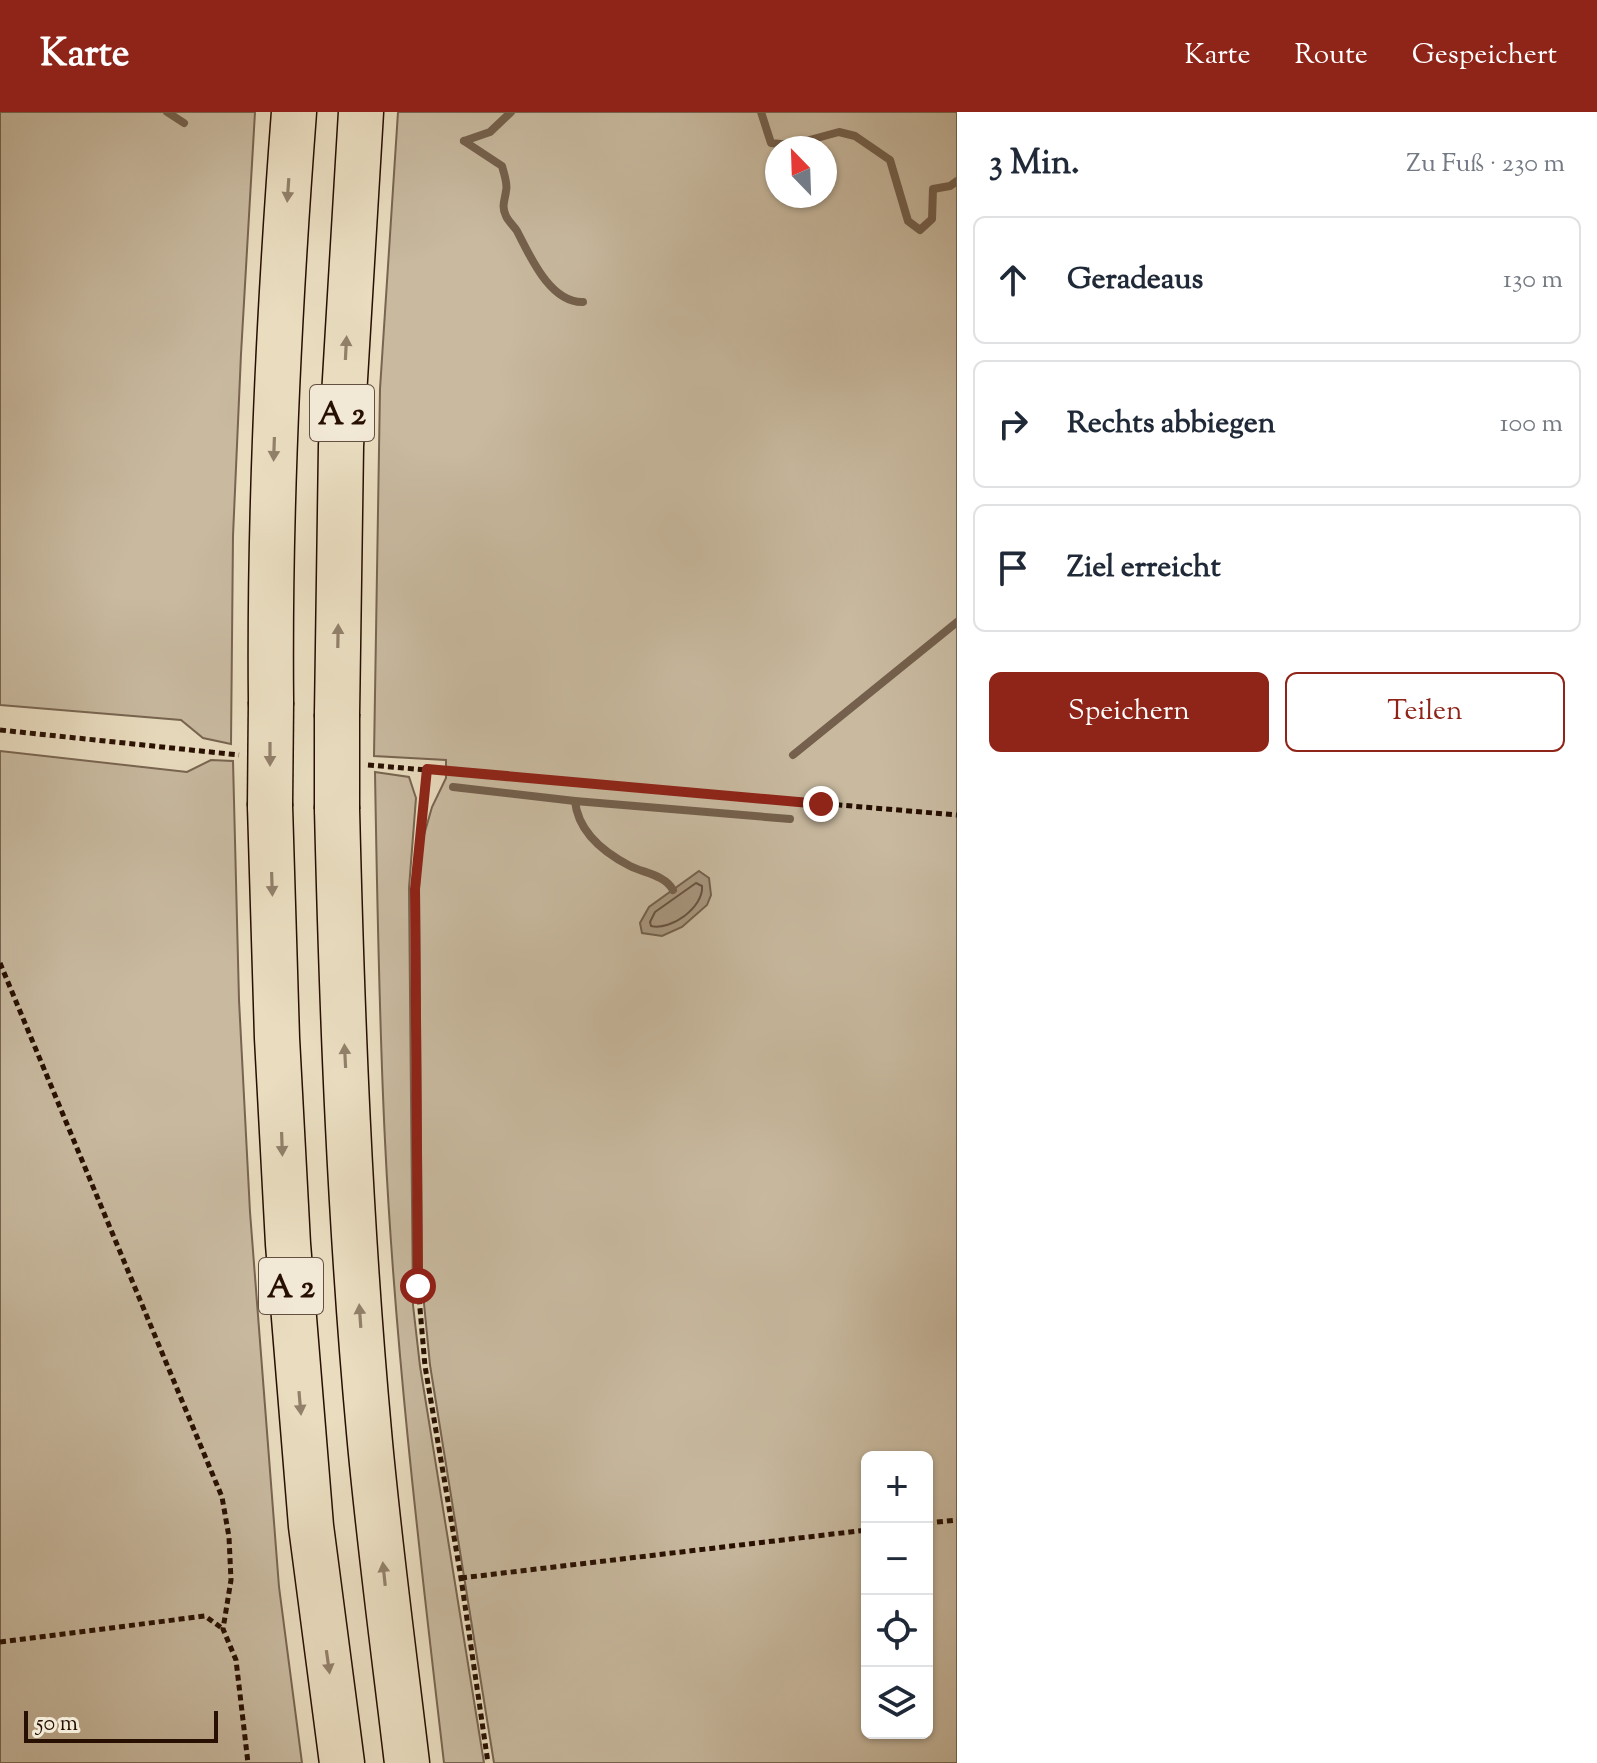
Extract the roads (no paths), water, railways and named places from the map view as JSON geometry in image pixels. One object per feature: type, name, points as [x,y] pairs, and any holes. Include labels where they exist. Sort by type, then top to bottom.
[{"type":"highway","name":"A 2","points":[[294,112],[278,339],[272,485],[270,806],[277,1038],[288,1244],[316,1568],[342,1763]]},
{"type":"highway","name":"A 2","points":[[361,112],[341,446],[337,809],[347,1116],[365,1373],[382,1561],[407,1763]]},
{"type":"water","points":[[699,871],[709,878],[711,895],[707,905],[682,927],[662,936],[642,933],[640,923],[649,907]]},
{"type":"waterway","points":[[167,112],[184,123]]},
{"type":"waterway","points":[[464,141],[490,132],[511,112]]},
{"type":"waterway","points":[[761,112],[771,143],[791,145],[839,132],[855,136],[890,160],[908,221],[920,230],[932,219],[933,189],[950,186],[957,181]]},
{"type":"waterway","points":[[464,141],[502,166],[506,185],[505,212],[542,276],[561,295],[583,302]]},
{"type":"waterway","points":[[793,755],[957,622]]},
{"type":"waterway","points":[[453,787],[575,801],[790,819]]},
{"type":"waterway","points":[[575,801],[581,822],[594,840],[610,854],[660,878],[673,890]]}]
